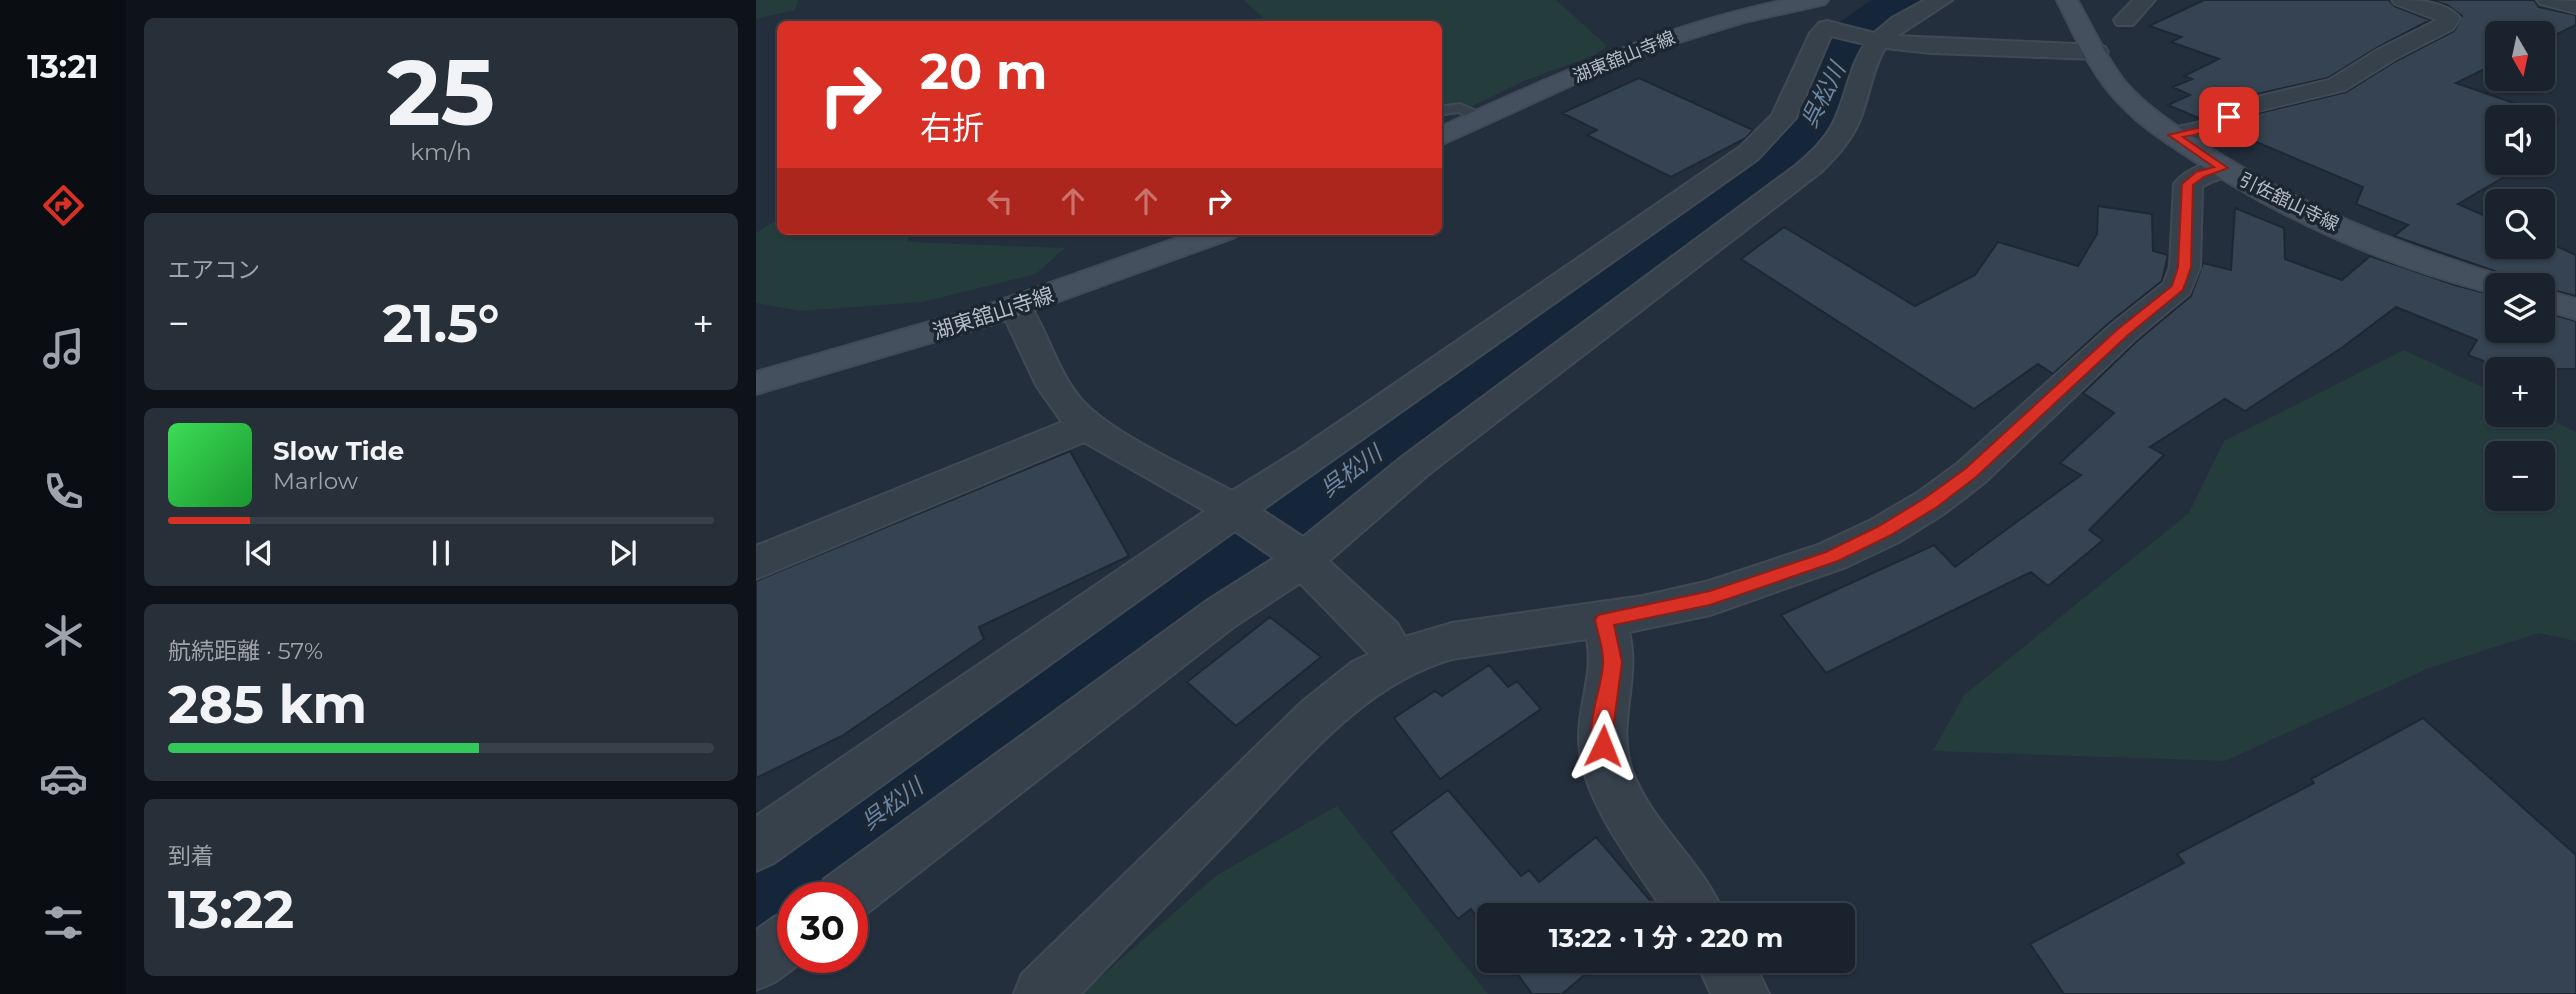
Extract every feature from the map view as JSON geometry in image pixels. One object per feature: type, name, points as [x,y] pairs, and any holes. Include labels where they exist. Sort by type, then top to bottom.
[{"type":"main road","name":"湖東舘山寺線","points":[[1442,136],[1619,56],[1742,16],[1818,0]]},
{"type":"main road","name":"引佐舘山寺線","points":[[2067,0],[2096,52],[2127,98],[2173,135],[2223,168],[2285,202],[2358,235],[2485,281]]},
{"type":"main road","points":[[1719,3],[1742,16]]},
{"type":"main road","name":"湖東舘山寺線","points":[[756,383],[1015,306],[1215,235]]},
{"type":"main road","points":[[2555,303],[2576,309]]},
{"type":"street","points":[[1862,37],[1942,0]]},
{"type":"street","points":[[2173,135],[2209,128],[2249,106],[2337,85],[2387,54],[2445,24],[2449,18],[2438,11],[2402,0]]},
{"type":"street","points":[[2438,11],[2448,10],[2462,0]]},
{"type":"street","points":[[2547,0],[2576,7]]},
{"type":"street","points":[[756,846],[1749,153],[1783,118],[1821,33],[1827,28],[1862,37],[1959,48],[2096,52]]},
{"type":"street","points":[[865,882],[1820,158],[1843,129],[1869,57],[1862,37]]},
{"type":"street","points":[[1042,994],[1343,693],[1395,660],[1452,641],[1604,620],[1710,598],[1774,579],[1842,551],[1885,531],[1931,503],[1990,457],[2123,332],[2178,288],[2185,267],[2188,184],[2200,175],[2223,168]]},
{"type":"street","points":[[1015,306],[1053,385],[1069,408],[1087,425],[1123,449],[1168,471],[1238,512],[1297,555],[1382,636],[1395,660]]},
{"type":"street","points":[[756,563],[1058,440],[1087,425]]},
{"type":"street","points":[[1604,620],[1612,662],[1603,717],[1603,746],[1609,775],[1623,802],[1690,903]]},
{"type":"street","points":[[756,963],[777,948]]},
{"type":"street","points":[[1730,973],[1741,994]]},
{"type":"lane","points":[[1442,110],[1460,108],[1482,118]]},
{"type":"green space","points":[[756,0],[798,0],[795,10],[756,19]]},
{"type":"green space","points":[[1244,0],[1556,0],[1607,46],[1595,55],[1524,81],[1458,113],[1442,112],[1442,21],[1227,21],[1263,18]]},
{"type":"green space","points":[[777,220],[777,235],[909,235],[907,242],[1065,248],[1036,274],[922,302],[801,311],[756,303],[756,233]]},
{"type":"green space","points":[[2404,350],[2485,388],[2485,427],[2555,427],[2555,422],[2576,432],[2576,641],[2539,633],[2429,668],[2225,761],[1933,751],[1964,695],[2189,513],[2224,441]]},
{"type":"green space","points":[[1337,806],[1488,994],[1081,994],[1217,875]]},
{"type":"building","points":[[2204,0],[2389,0],[2394,6],[2430,20],[2378,47],[2328,78],[2239,98],[2201,119],[2168,105],[2190,95],[2173,87],[2192,79],[2184,76],[2219,59],[2171,42],[2181,37],[2149,26]]},
{"type":"building","points":[[2431,0],[2534,0],[2539,7],[2576,15],[2576,25],[2555,35],[2555,21],[2485,21],[2485,69],[2456,83],[2519,105],[2485,105],[2485,175],[2508,175],[2458,204],[2485,216],[2485,259],[2555,259],[2555,245],[2576,255],[2576,296],[2555,291],[2555,273],[2500,273],[2394,236],[2408,225],[2356,204],[2363,187],[2228,130],[2259,113],[2346,92],[2396,61],[2454,31],[2462,16],[2447,5]]},
{"type":"building","points":[[1639,78],[1753,130],[1746,138],[1671,177],[1587,135],[1597,130],[1562,113]]},
{"type":"building","points":[[2098,206],[2152,214],[2153,251],[2168,255],[2162,281],[2109,323],[2053,374],[2038,364],[1974,409],[1741,259],[1784,227],[1915,306],[1975,275],[1998,242],[2078,266],[2097,234]]},
{"type":"building","points":[[2235,208],[2284,228],[2285,259],[2342,280],[2370,256],[2485,293],[2485,343],[2555,343],[2555,315],[2576,321],[2576,369],[2555,369],[2555,357],[2485,357],[2485,362],[2468,355],[2477,340],[2396,307],[2343,347],[2245,411],[2225,399],[2150,447],[2164,455],[2089,530],[2103,540],[2048,586],[2031,572],[1826,673],[1781,615],[1934,545],[1955,567],[2081,475],[2060,463],[2114,413],[2083,393],[2137,341],[2191,296],[2203,263],[2231,270]]},
{"type":"building","points":[[1070,451],[1129,556],[979,627],[984,639],[842,736],[756,778],[756,581]]},
{"type":"building","points":[[1270,617],[1321,657],[1236,726],[1187,682]]},
{"type":"building","points":[[1489,665],[1508,687],[1517,681],[1541,709],[1440,779],[1394,718],[1435,691],[1442,696]]},
{"type":"building","points":[[2423,718],[2576,855],[2576,994],[2064,994],[2030,944],[2184,863],[2177,854],[2314,783],[2311,779]]},
{"type":"building","points":[[1448,790],[1521,876],[1529,870],[1539,882],[1596,837],[1652,903],[1477,903],[1477,918],[1471,909],[1458,919],[1391,832]]},
{"type":"building","points":[[1517,973],[1587,973],[1562,994],[1532,994]]},
{"type":"waterway","name":"呉松川","points":[[756,903],[1776,163],[1804,137],[1813,124],[1841,54],[1852,37],[1901,0]]},
{"type":"route","points":[[1603,746],[1603,717],[1612,662],[1604,620],[1710,598],[1774,579],[1832,556],[1885,531],[1931,503],[1971,473],[2123,332],[2178,288],[2185,267],[2188,184],[2200,175],[2223,168],[2173,135],[2209,128],[2229,117]]}]
